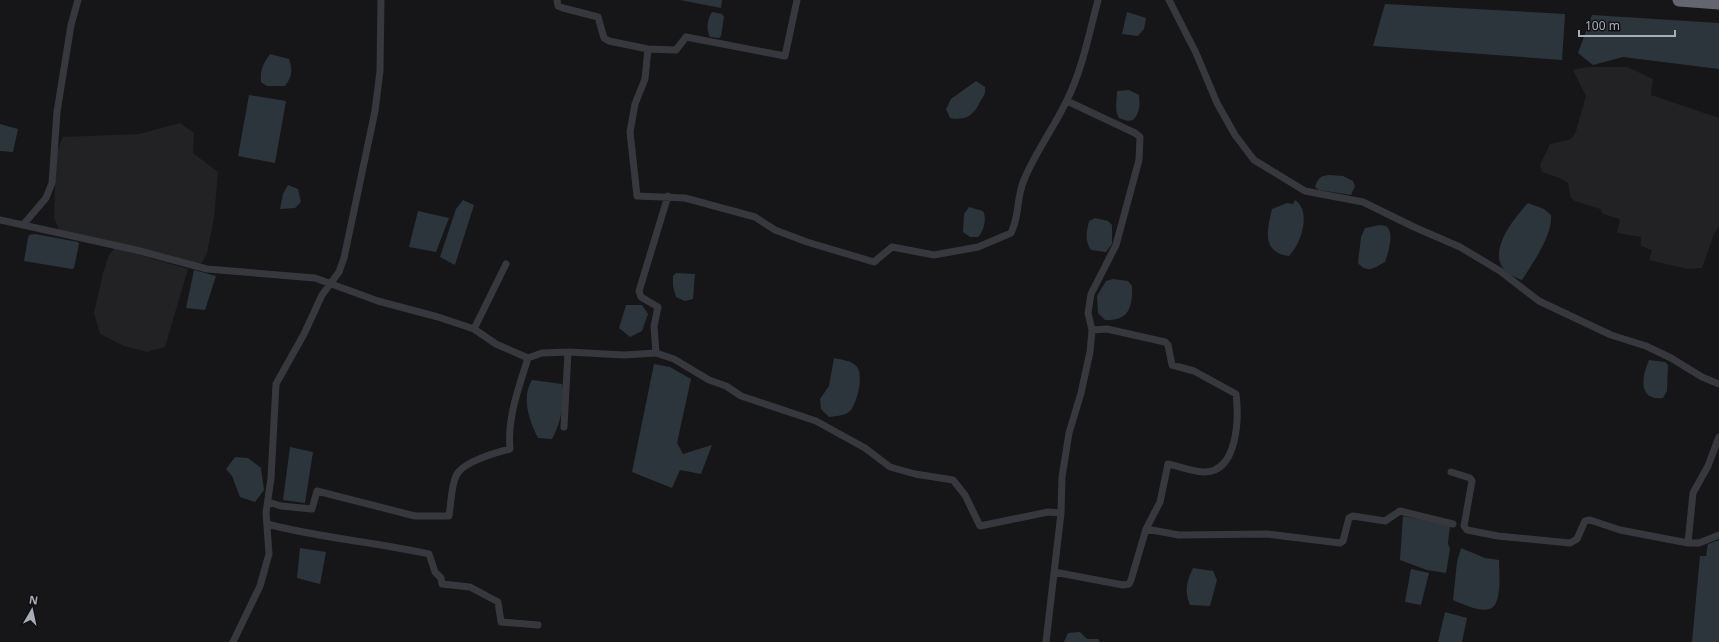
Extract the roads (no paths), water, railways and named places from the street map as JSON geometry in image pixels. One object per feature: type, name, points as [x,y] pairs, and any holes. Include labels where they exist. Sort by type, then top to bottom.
[{"type":"highway","points":[[1679,0],[1719,3]]},
{"type":"street","points":[[23,225],[46,198],[52,183],[57,112],[70,25],[78,0]]},
{"type":"street","points":[[233,642],[260,586],[269,554],[267,524],[276,384],[304,334],[322,295],[339,272],[344,258],[375,111],[380,71],[380,0]]},
{"type":"street","points":[[557,0],[558,6],[598,17],[606,40],[648,48],[676,50],[686,36],[785,56],[797,0]]},
{"type":"street","points":[[648,48],[644,79],[635,104],[630,132],[635,194],[639,196],[668,196],[685,198],[754,217],[775,230],[807,242],[874,262],[892,247],[934,256],[978,247],[1011,233],[1017,222],[1023,182],[1043,141],[1067,101],[1082,58],[1098,0]]},
{"type":"street","points":[[1169,0],[1196,53],[1217,103],[1235,135],[1254,160],[1305,191],[1364,202],[1460,248],[1500,272],[1539,301],[1611,335],[1646,346],[1671,358],[1702,377],[1719,384]]},
{"type":"street","points":[[1046,642],[1061,513],[1062,477],[1069,433],[1090,352],[1092,330],[1088,313],[1091,294],[1116,245],[1138,160],[1140,137],[1109,120],[1067,101]]},
{"type":"street","points":[[656,353],[654,326],[658,307],[641,297],[639,291],[668,196]]},
{"type":"street","points":[[0,220],[136,250],[208,269],[315,278],[378,301],[438,316],[474,329],[496,344],[528,358],[542,353],[568,352],[624,355],[656,353],[674,359],[710,380],[726,386],[741,396],[816,421],[865,448],[890,467],[915,474],[953,480],[965,495],[980,526],[1048,512],[1061,513]]},
{"type":"street","points":[[474,329],[506,264]]},
{"type":"street","points":[[1054,572],[1123,585],[1128,584],[1131,580],[1146,529],[1160,502],[1168,464],[1205,472],[1218,467],[1231,455],[1237,429],[1236,394],[1194,371],[1172,365],[1168,345],[1165,342],[1107,329],[1092,330]]},
{"type":"street","points":[[564,427],[568,352]]},
{"type":"street","points":[[268,502],[281,506],[312,509],[317,491],[415,516],[449,516],[456,476],[462,467],[492,454],[510,449],[509,438],[517,392],[528,358]]},
{"type":"street","points":[[1688,543],[1693,493],[1708,466],[1719,437]]},
{"type":"street","points":[[1451,472],[1472,479],[1464,526],[1467,530],[1498,536],[1570,543],[1577,539],[1585,521],[1590,520],[1620,530],[1688,543],[1700,543],[1719,535]]},
{"type":"street","points":[[1146,529],[1179,535],[1267,534],[1340,543],[1343,541],[1349,518],[1353,516],[1384,521],[1400,511],[1453,524]]},
{"type":"street","points":[[267,524],[299,533],[376,543],[429,554],[435,572],[441,578],[442,584],[470,587],[498,602],[501,622],[538,625]]}]
